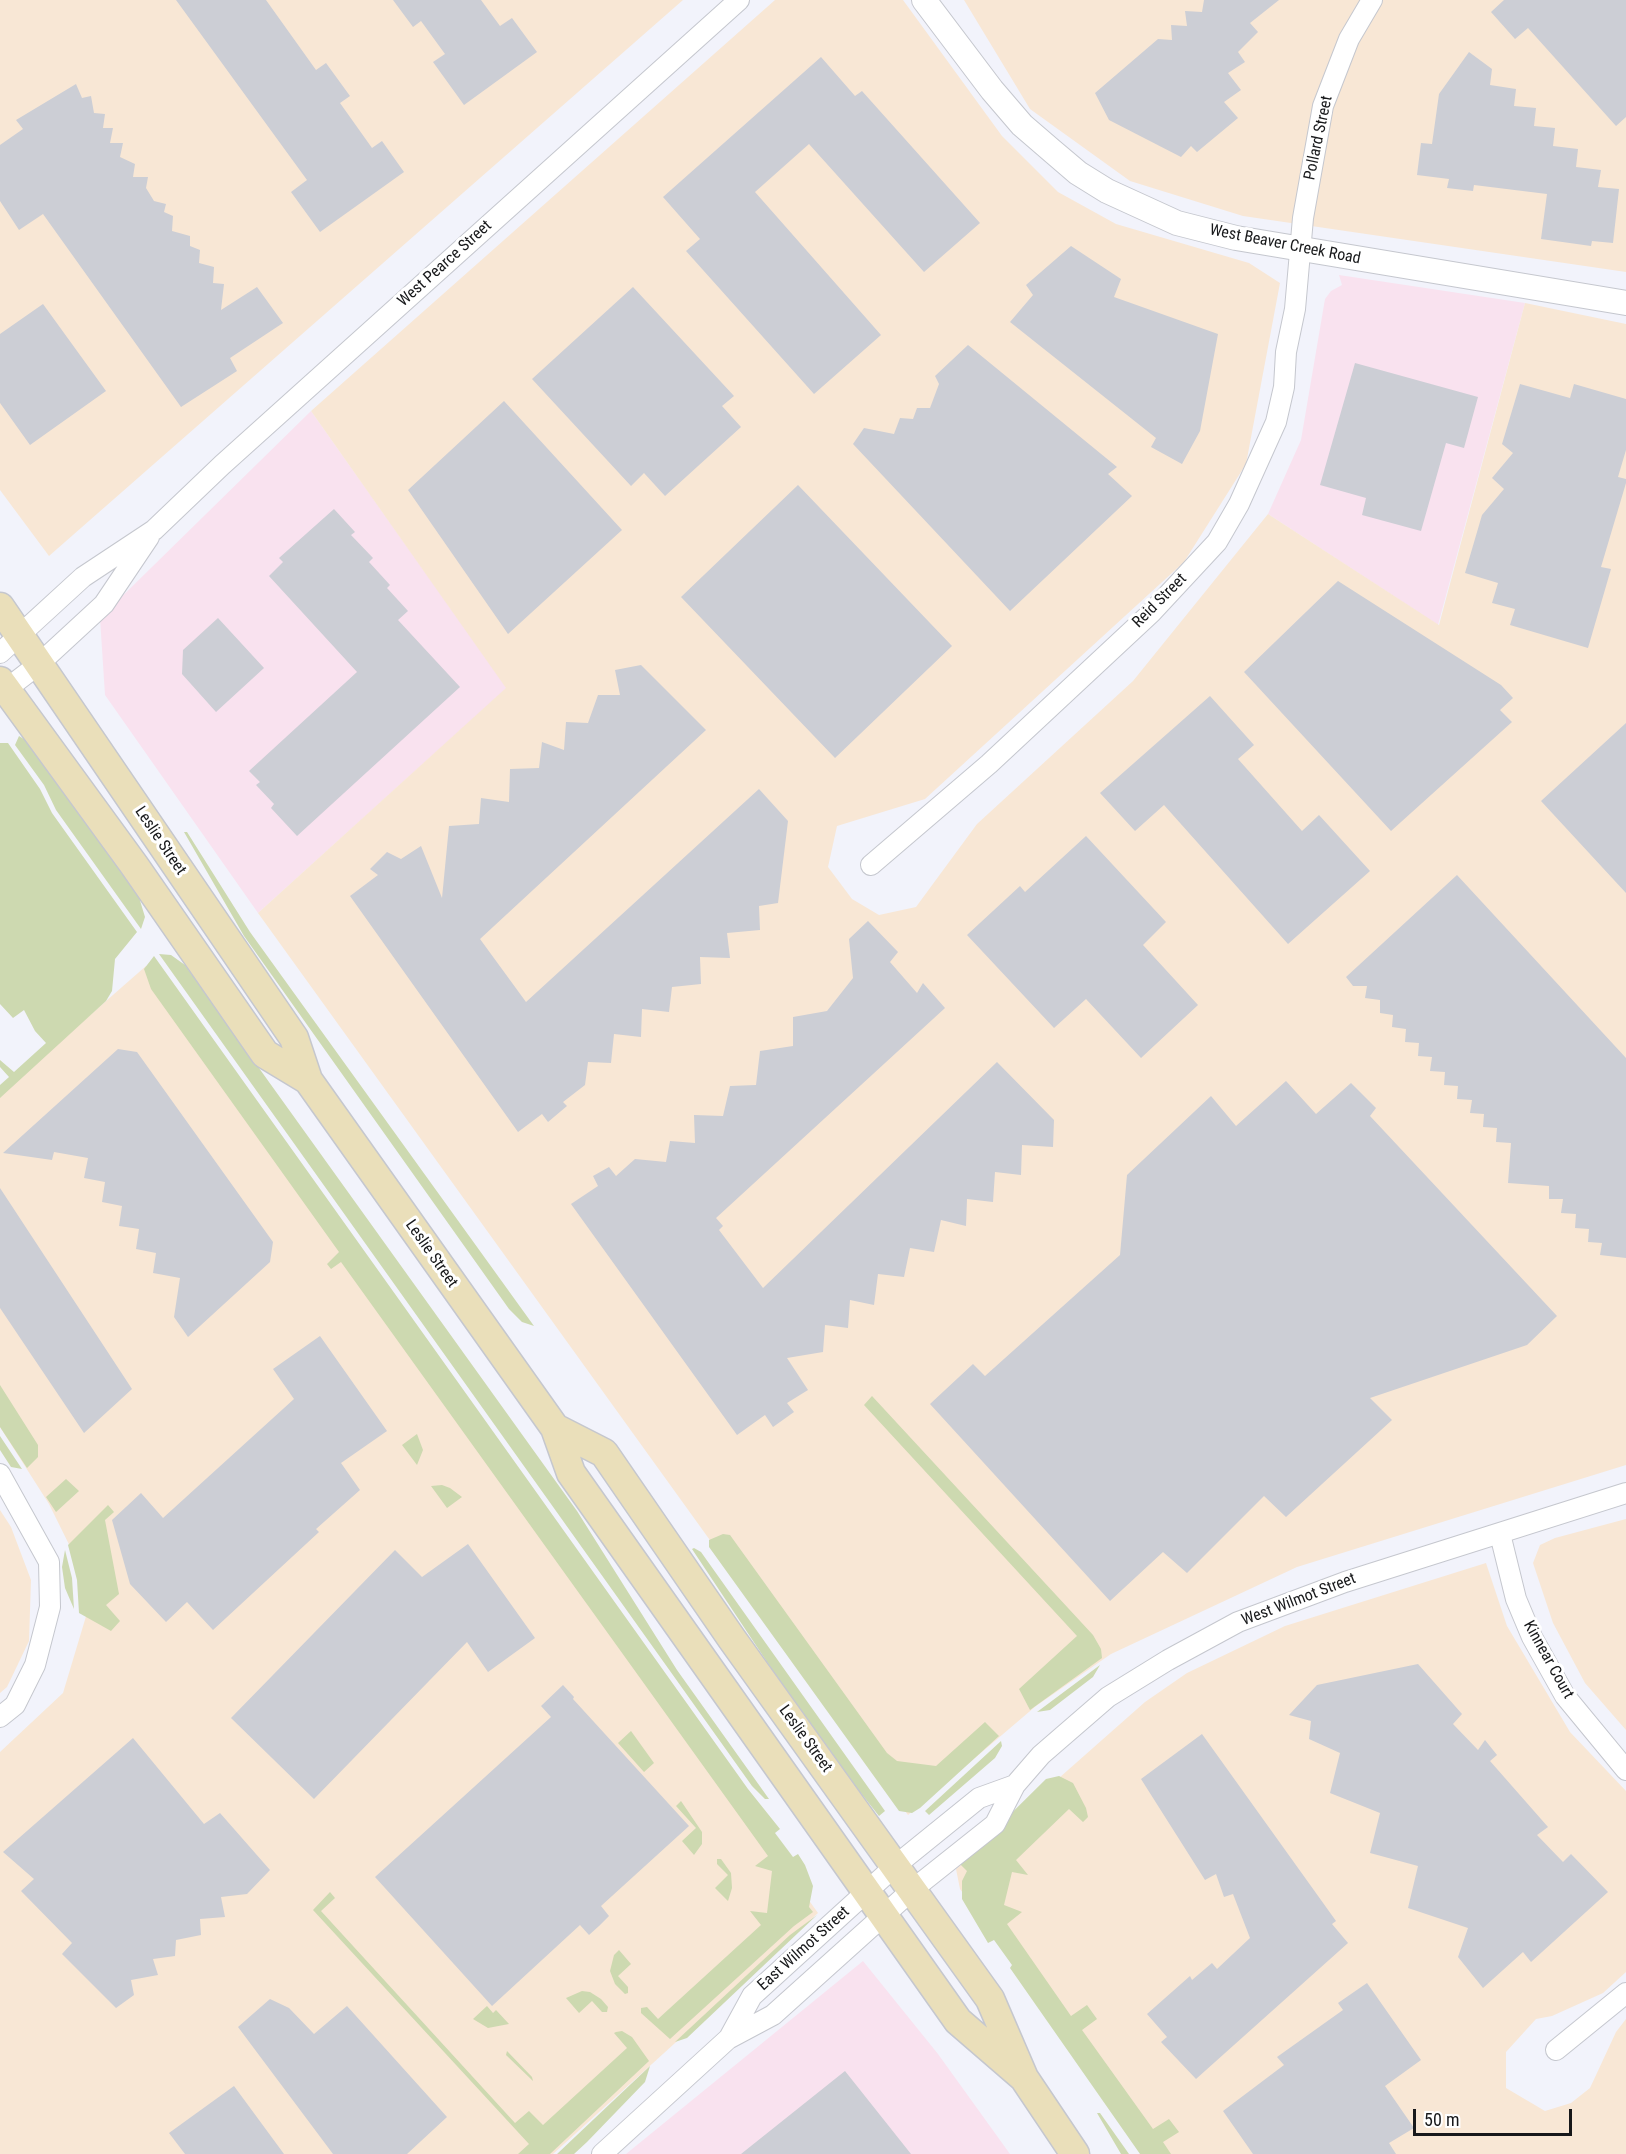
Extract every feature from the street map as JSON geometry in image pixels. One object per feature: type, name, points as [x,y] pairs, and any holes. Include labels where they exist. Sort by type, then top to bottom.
[{"type":"main road","name":"Leslie Street","points":[[0,608],[10,645],[39,664],[294,1038],[308,1080],[555,1428],[572,1473],[958,2021],[1024,2078]]},
{"type":"main road","name":"Leslie Street","points":[[2,688],[134,866],[265,1054],[308,1080]]},
{"type":"main road","name":"Leslie Street","points":[[555,1428],[604,1453],[732,1639],[990,1999],[1024,2078],[1075,2154]]},
{"type":"street","name":"West Pearce Street","points":[[10,645],[83,577],[154,530],[239,450],[739,0]]},
{"type":"street","name":"West Beaver Creek Road","points":[[924,0],[1022,124],[1078,173],[1107,191],[1177,223],[1236,238],[1626,303]]},
{"type":"street","name":"Pollard Street","points":[[1299,249],[1323,106],[1349,39],[1372,0]]},
{"type":"street","name":"Reid Street","points":[[871,865],[990,764],[1151,613],[1217,542],[1261,460],[1275,422],[1284,387],[1286,352],[1295,309],[1299,249]]},
{"type":"street","name":"West Pearce Street","points":[[2,688],[39,664],[104,604],[154,530]]},
{"type":"street","points":[[0,1474],[49,1562],[50,1607],[35,1665],[15,1705],[0,1717]]},
{"type":"street","name":"West Wilmot Street","points":[[912,1890],[995,1824],[1015,1785],[1041,1755],[1108,1697],[1168,1660],[1238,1622],[1345,1582],[1626,1493]]},
{"type":"street","name":"Kinnear Court","points":[[1500,1533],[1516,1599],[1532,1637],[1565,1696],[1626,1770]]},
{"type":"street","name":"West Wilmot Street","points":[[895,1866],[979,1798],[1015,1785]]},
{"type":"street","name":"East Wilmot Street","points":[[728,2039],[752,1996],[895,1866]]},
{"type":"street","name":"East Wilmot Street","points":[[602,2154],[728,2039],[773,2015],[912,1890]]},
{"type":"street","points":[[1556,2050],[1626,1994]]},
{"type":"shaded area","points":[[0,0],[683,0],[49,556],[0,490]]},
{"type":"shaded area","points":[[775,0],[903,0],[1002,136],[1058,192],[1116,224],[1249,263],[1280,283],[1246,464],[1184,562],[925,799],[837,826],[828,867],[852,899],[879,915],[916,907],[977,824],[1133,681],[1268,514],[1439,625],[1525,303],[1626,324],[1626,1465],[1297,1567],[1111,1654],[1036,1706],[908,1815],[258,913],[506,688],[311,411]]},
{"type":"shaded area","points":[[964,0],[1626,0],[1626,272],[1243,216],[1130,181],[1030,109]]},
{"type":"shaded area","points":[[1339,275],[1525,303],[1438,625],[1268,514],[1301,440],[1325,299],[1331,291],[1342,285]]},
{"type":"shaded area","points":[[311,411],[507,688],[258,913],[105,695],[100,618]]},
{"type":"shaded area","points":[[146,966],[340,1244],[818,1913],[553,2154],[0,2154],[0,1752],[63,1693],[93,1593],[49,1504],[0,1427],[0,1094]]},
{"type":"shaded area","points":[[0,1510],[11,1527],[31,1580],[29,1641],[7,1687],[0,1693]]},
{"type":"shaded area","points":[[1626,1519],[1626,1730],[1585,1683],[1553,1623],[1533,1563],[1540,1545],[1555,1538]]},
{"type":"shaded area","points":[[1486,1563],[1507,1626],[1570,1732],[1626,1791],[1626,1972],[1603,1993],[1552,2016],[1536,2019],[1506,2052],[1506,2088],[1545,2111],[1571,2103],[1590,2088],[1616,2032],[1626,2019],[1626,2154],[1150,2154],[960,1889],[956,1869],[1145,1702],[1187,1673],[1285,1626]]},
{"type":"shaded area","points":[[863,1961],[938,2054],[1010,2154],[626,2154]]},
{"type":"green space","points":[[19,736],[27,741],[138,894],[145,917],[141,929],[56,810],[44,785],[15,745]]},
{"type":"green space","points":[[0,743],[8,743],[40,789],[52,813],[137,932],[115,959],[112,991],[106,1001],[0,1098],[0,1085],[9,1077],[0,1067],[0,1060],[14,1072],[46,1043],[35,1031],[24,1010],[13,1018],[0,1004]]},
{"type":"green space","points":[[184,832],[187,832],[250,932],[534,1326],[522,1322],[509,1309],[244,936]]},
{"type":"green space","points":[[159,954],[171,955],[185,965],[577,1511],[677,1670],[769,1799],[765,1799],[752,1786]]},
{"type":"green space","points":[[154,956],[748,1789],[780,1829],[775,1833],[793,1857],[798,1854],[805,1865],[813,1886],[809,1907],[813,1912],[794,1926],[670,2039],[641,2013],[641,2008],[647,2007],[658,2019],[761,1925],[750,1911],[767,1913],[772,1871],[755,1866],[768,1856],[341,1262],[331,1269],[327,1264],[339,1252],[151,989],[144,969]]},
{"type":"green space","points":[[0,1385],[38,1445],[38,1457],[27,1468],[0,1427]]},
{"type":"green space","points":[[872,1396],[1093,1635],[1101,1649],[1102,1658],[1030,1710],[1019,1689],[1077,1636],[864,1405]]},
{"type":"green space","points":[[417,1434],[423,1450],[417,1465],[402,1445]]},
{"type":"green space","points":[[0,1436],[22,1469],[11,1467],[0,1450]]},
{"type":"green space","points":[[66,1479],[79,1491],[56,1512],[46,1497]]},
{"type":"green space","points":[[442,1485],[462,1497],[447,1508],[431,1486]]},
{"type":"green space","points":[[108,1505],[114,1512],[105,1520],[119,1594],[106,1605],[120,1621],[111,1631],[79,1613],[77,1580],[68,1545]]},
{"type":"green space","points":[[723,1534],[730,1535],[887,1753],[897,1761],[936,1766],[985,1722],[999,1736],[920,1808],[912,1813],[899,1811],[709,1547],[709,1540]]},
{"type":"green space","points":[[692,1549],[701,1552],[885,1811],[879,1816],[837,1763],[771,1668]]},
{"type":"green space","points":[[65,1550],[72,1578],[74,1609],[65,1588],[62,1567]]},
{"type":"green space","points":[[1100,1665],[1093,1677],[1050,1710],[1037,1712]]},
{"type":"green space","points":[[631,1731],[654,1763],[644,1772],[618,1743]]},
{"type":"green space","points":[[1001,1741],[1002,1746],[995,1758],[929,1815],[925,1811]]},
{"type":"green space","points":[[1059,1776],[1073,1783],[1086,1808],[1088,1817],[1083,1822],[1069,1809],[1016,1860],[1028,1875],[1012,1872],[1004,1905],[1022,1912],[1007,1924],[1071,2016],[1087,2005],[1097,2019],[1082,2030],[1153,2129],[1169,2119],[1179,2132],[1163,2142],[1171,2154],[1140,2154],[1010,1968],[1012,1965],[994,1940],[988,1943],[962,1899],[962,1881],[967,1871],[960,1864],[1046,1779]]},
{"type":"green space","points":[[681,1801],[702,1832],[702,1844],[694,1855],[682,1841],[696,1828],[676,1806]]},
{"type":"green space","points":[[717,1859],[721,1859],[731,1873],[732,1888],[728,1901],[715,1888],[728,1875],[717,1864]]},
{"type":"green space","points":[[330,1892],[335,1898],[321,1911],[515,2123],[529,2111],[543,2125],[627,2048],[614,2033],[616,2032],[622,2031],[632,2037],[649,2061],[550,2154],[518,2154],[529,2144],[313,1910]]},
{"type":"green space","points":[[817,1915],[687,2038],[675,2042],[790,1935]]},
{"type":"green space","points":[[619,1950],[631,1964],[618,1976],[628,1987],[628,1993],[625,1994],[615,1984],[610,1971],[614,1955]]},
{"type":"green space","points":[[582,1991],[590,1992],[601,1999],[608,2007],[607,2012],[602,2012],[592,2001],[579,2013],[566,1998]]},
{"type":"green space","points":[[487,2006],[493,2013],[496,2010],[509,2024],[488,2028],[473,2019]]},
{"type":"green space","points":[[507,2051],[532,2077],[533,2081],[506,2055]]},
{"type":"green space","points":[[650,2066],[645,2082],[587,2142],[574,2154],[557,2154]]},
{"type":"green space","points":[[1097,2113],[1100,2113],[1129,2154],[1121,2154]]},
{"type":"building","points":[[176,0],[266,0],[316,70],[326,63],[350,96],[340,103],[372,148],[382,141],[404,172],[320,232],[291,192],[307,180]]},
{"type":"building","points":[[393,0],[481,0],[500,26],[512,18],[537,52],[464,105],[433,62],[445,54],[421,21],[413,27]]},
{"type":"building","points":[[1204,0],[1279,0],[1250,23],[1258,32],[1238,52],[1245,62],[1228,73],[1241,90],[1224,102],[1238,118],[1197,152],[1191,146],[1181,157],[1109,120],[1095,93],[1158,39],[1172,40],[1171,25],[1187,26],[1185,11],[1202,12]]},
{"type":"building","points":[[1504,0],[1626,0],[1626,117],[1616,126],[1528,28],[1515,39],[1491,12]]},
{"type":"building","points":[[1469,52],[1492,69],[1490,85],[1516,89],[1514,106],[1536,108],[1534,126],[1555,128],[1553,146],[1578,149],[1576,167],[1601,170],[1598,187],[1619,189],[1613,243],[1592,241],[1591,246],[1541,239],[1547,194],[1474,185],[1473,191],[1447,188],[1449,179],[1417,175],[1421,143],[1432,144],[1439,94]]},
{"type":"building","points":[[821,57],[855,96],[862,91],[980,223],[924,272],[809,144],[755,192],[881,335],[814,394],[686,251],[700,239],[663,197]]},
{"type":"building","points":[[76,84],[82,98],[91,96],[94,113],[105,114],[103,128],[113,128],[110,143],[123,143],[120,157],[135,164],[133,177],[148,177],[146,188],[154,201],[166,204],[164,212],[173,216],[172,231],[190,236],[190,246],[200,250],[199,263],[214,267],[213,283],[224,284],[221,310],[257,287],[283,323],[230,358],[237,371],[181,407],[43,214],[19,230],[0,201],[0,145],[23,129],[16,120]]},
{"type":"building","points":[[1071,246],[1121,279],[1114,297],[1218,334],[1200,431],[1182,464],[1151,447],[1156,438],[1010,322],[1033,295],[1026,285]]},
{"type":"building","points":[[633,287],[734,396],[722,406],[741,427],[665,496],[644,473],[631,486],[532,379]]},
{"type":"building","points":[[43,304],[106,391],[30,445],[0,403],[0,334]]},
{"type":"building","points":[[968,345],[1117,467],[1108,474],[1132,496],[1010,611],[853,444],[864,428],[894,434],[900,418],[913,419],[917,408],[930,408],[939,384],[935,376]]},
{"type":"building","points":[[1355,363],[1478,397],[1464,448],[1446,443],[1421,531],[1362,515],[1366,498],[1320,485]]},
{"type":"building","points":[[1520,384],[1570,398],[1574,384],[1626,399],[1626,450],[1618,477],[1626,479],[1626,483],[1601,567],[1611,569],[1588,648],[1510,625],[1515,609],[1492,603],[1498,583],[1465,573],[1482,515],[1504,489],[1492,478],[1513,453],[1502,444]]},
{"type":"building","points":[[504,401],[622,530],[508,634],[408,490]]},
{"type":"building","points":[[798,485],[952,646],[835,758],[681,597]]},
{"type":"building","points":[[334,509],[355,532],[351,535],[373,558],[369,562],[390,585],[387,588],[408,611],[398,620],[460,687],[297,836],[271,808],[274,804],[256,785],[260,782],[249,771],[357,672],[269,576],[283,562],[279,558]]},
{"type":"building","points":[[1338,581],[1501,685],[1513,698],[1500,710],[1512,722],[1391,831],[1244,672]]},
{"type":"building","points":[[218,618],[264,668],[216,712],[182,674],[183,650]]},
{"type":"building","points":[[641,665],[706,730],[480,939],[526,1002],[759,789],[788,821],[778,903],[759,906],[760,930],[727,933],[730,958],[700,957],[701,984],[672,987],[669,1012],[642,1009],[641,1037],[614,1034],[611,1063],[588,1062],[585,1085],[563,1102],[567,1106],[548,1122],[542,1114],[518,1132],[350,896],[378,875],[370,869],[387,852],[401,859],[421,846],[442,898],[449,826],[479,824],[481,798],[509,802],[510,769],[539,768],[542,742],[564,750],[566,722],[588,723],[598,695],[620,695],[615,670]]},
{"type":"building","points":[[1210,696],[1254,745],[1238,759],[1302,831],[1319,815],[1370,871],[1288,944],[1164,805],[1135,831],[1100,793]]},
{"type":"building","points":[[1626,723],[1626,893],[1541,801]]},
{"type":"building","points":[[1086,836],[1166,922],[1143,945],[1198,1005],[1141,1058],[1086,999],[1054,1028],[967,935],[1020,886],[1025,892]]},
{"type":"building","points":[[1457,875],[1626,1058],[1626,1258],[1600,1255],[1602,1243],[1588,1242],[1589,1229],[1575,1228],[1576,1214],[1561,1213],[1563,1199],[1549,1199],[1549,1186],[1508,1183],[1511,1143],[1496,1142],[1497,1128],[1483,1127],[1484,1114],[1470,1113],[1472,1100],[1457,1099],[1458,1086],[1444,1085],[1445,1072],[1430,1071],[1432,1057],[1418,1056],[1419,1043],[1405,1042],[1406,1029],[1392,1027],[1393,1015],[1380,1013],[1380,1000],[1365,998],[1367,986],[1353,986],[1346,977]]},
{"type":"building","points":[[868,921],[898,952],[890,962],[917,993],[923,983],[945,1008],[716,1218],[723,1226],[719,1230],[763,1288],[997,1062],[1054,1120],[1053,1147],[1022,1145],[1021,1175],[995,1172],[993,1202],[967,1199],[966,1226],[941,1220],[934,1252],[910,1248],[904,1277],[878,1274],[874,1305],[850,1300],[848,1328],[825,1325],[823,1352],[787,1358],[808,1390],[787,1403],[794,1412],[773,1427],[765,1415],[737,1435],[571,1204],[598,1186],[593,1176],[609,1167],[616,1176],[635,1159],[666,1162],[670,1141],[695,1143],[694,1115],[723,1116],[730,1086],[756,1085],[760,1051],[793,1046],[793,1017],[827,1011],[853,978],[849,939]]},
{"type":"building","points":[[118,1049],[137,1052],[273,1242],[270,1262],[188,1337],[174,1317],[180,1278],[153,1273],[156,1253],[136,1249],[139,1229],[119,1226],[122,1206],[102,1202],[105,1182],[84,1178],[88,1158],[54,1152],[52,1160],[3,1153]]},
{"type":"building","points":[[1286,1081],[1316,1114],[1351,1083],[1376,1108],[1370,1116],[1557,1316],[1527,1345],[1370,1398],[1392,1420],[1286,1517],[1264,1496],[1187,1573],[1163,1552],[1110,1601],[930,1404],[973,1364],[985,1376],[1120,1255],[1127,1175],[1211,1096],[1236,1126]]},
{"type":"building","points":[[0,1188],[132,1389],[84,1433],[0,1308]]},
{"type":"building","points":[[320,1336],[387,1431],[341,1463],[360,1490],[316,1529],[319,1532],[213,1630],[187,1602],[166,1622],[130,1584],[112,1520],[141,1493],[163,1518],[294,1399],[273,1369]]},
{"type":"building","points":[[468,1544],[535,1638],[488,1672],[467,1642],[314,1799],[231,1718],[395,1550],[422,1577]]},
{"type":"building","points":[[1418,1664],[1462,1714],[1453,1724],[1478,1750],[1485,1740],[1497,1755],[1490,1761],[1548,1827],[1537,1835],[1563,1862],[1571,1854],[1608,1892],[1531,1962],[1523,1952],[1483,1988],[1458,1957],[1468,1928],[1408,1908],[1418,1866],[1370,1853],[1380,1813],[1330,1793],[1340,1753],[1309,1739],[1311,1721],[1289,1715],[1317,1685]]},
{"type":"building","points":[[563,1685],[574,1697],[573,1699],[689,1826],[601,1906],[609,1916],[599,1926],[589,1935],[580,1925],[492,2006],[375,1877],[551,1717],[541,1706]]},
{"type":"building","points":[[1202,1734],[1336,1921],[1332,1924],[1348,1943],[1196,2079],[1161,2042],[1167,2037],[1147,2014],[1190,1976],[1192,1980],[1212,1963],[1217,1969],[1250,1938],[1233,1894],[1224,1897],[1216,1874],[1205,1880],[1141,1779]]},
{"type":"building","points":[[133,1738],[204,1824],[220,1813],[270,1870],[247,1894],[221,1897],[225,1917],[200,1919],[201,1935],[176,1940],[175,1956],[153,1959],[158,1975],[131,1980],[134,1995],[116,2008],[62,1954],[72,1943],[21,1891],[34,1879],[3,1852]]},
{"type":"building","points":[[1367,1983],[1421,2060],[1385,2086],[1414,2128],[1389,2143],[1396,2154],[1253,2154],[1223,2111],[1284,2065],[1277,2057],[1343,2010],[1338,2003]]},
{"type":"building","points":[[270,1999],[289,2008],[314,2034],[347,2006],[447,2117],[407,2154],[333,2154],[238,2027]]},
{"type":"building","points":[[845,2071],[911,2154],[741,2154]]},
{"type":"building","points":[[234,2086],[284,2154],[185,2154],[169,2133]]}]
